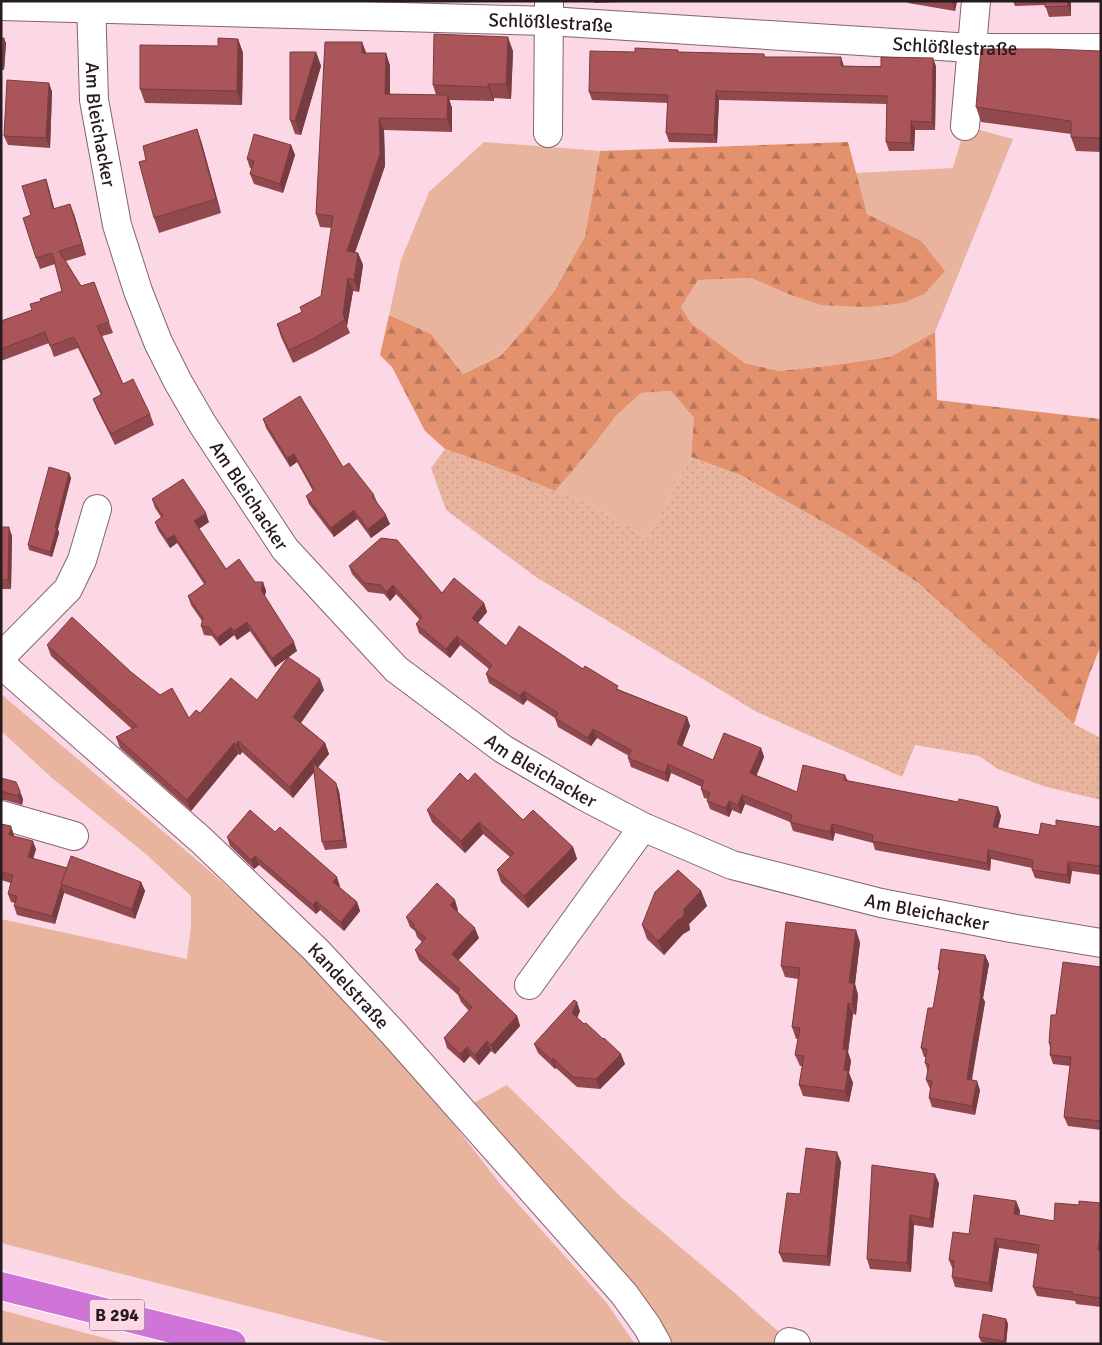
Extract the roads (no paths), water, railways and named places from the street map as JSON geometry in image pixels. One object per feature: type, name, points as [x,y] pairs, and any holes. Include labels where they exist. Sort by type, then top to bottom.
[{"type":"highway","name":"B 294","points":[[1,1286],[232,1344]]},
{"type":"street","points":[[964,126],[976,1]]},
{"type":"street","name":"Schlößlestraße","points":[[1,6],[91,4],[550,11],[971,48],[1101,48]]},
{"type":"street","name":"Am Bleichacker","points":[[91,4],[96,109],[117,225],[138,290],[158,342],[203,425],[285,549],[396,669],[503,749],[582,795],[643,827],[732,865],[768,876],[881,903],[1101,943]]},
{"type":"street","points":[[548,133],[550,11]]},
{"type":"street","points":[[1,657],[68,589],[82,560],[97,509]]},
{"type":"street","name":"Kandelstraße","points":[[1,664],[202,840],[316,950],[394,1034],[624,1294],[647,1326],[657,1344]]},
{"type":"street","points":[[1,816],[74,836]]},
{"type":"street","points":[[529,985],[643,827]]}]
